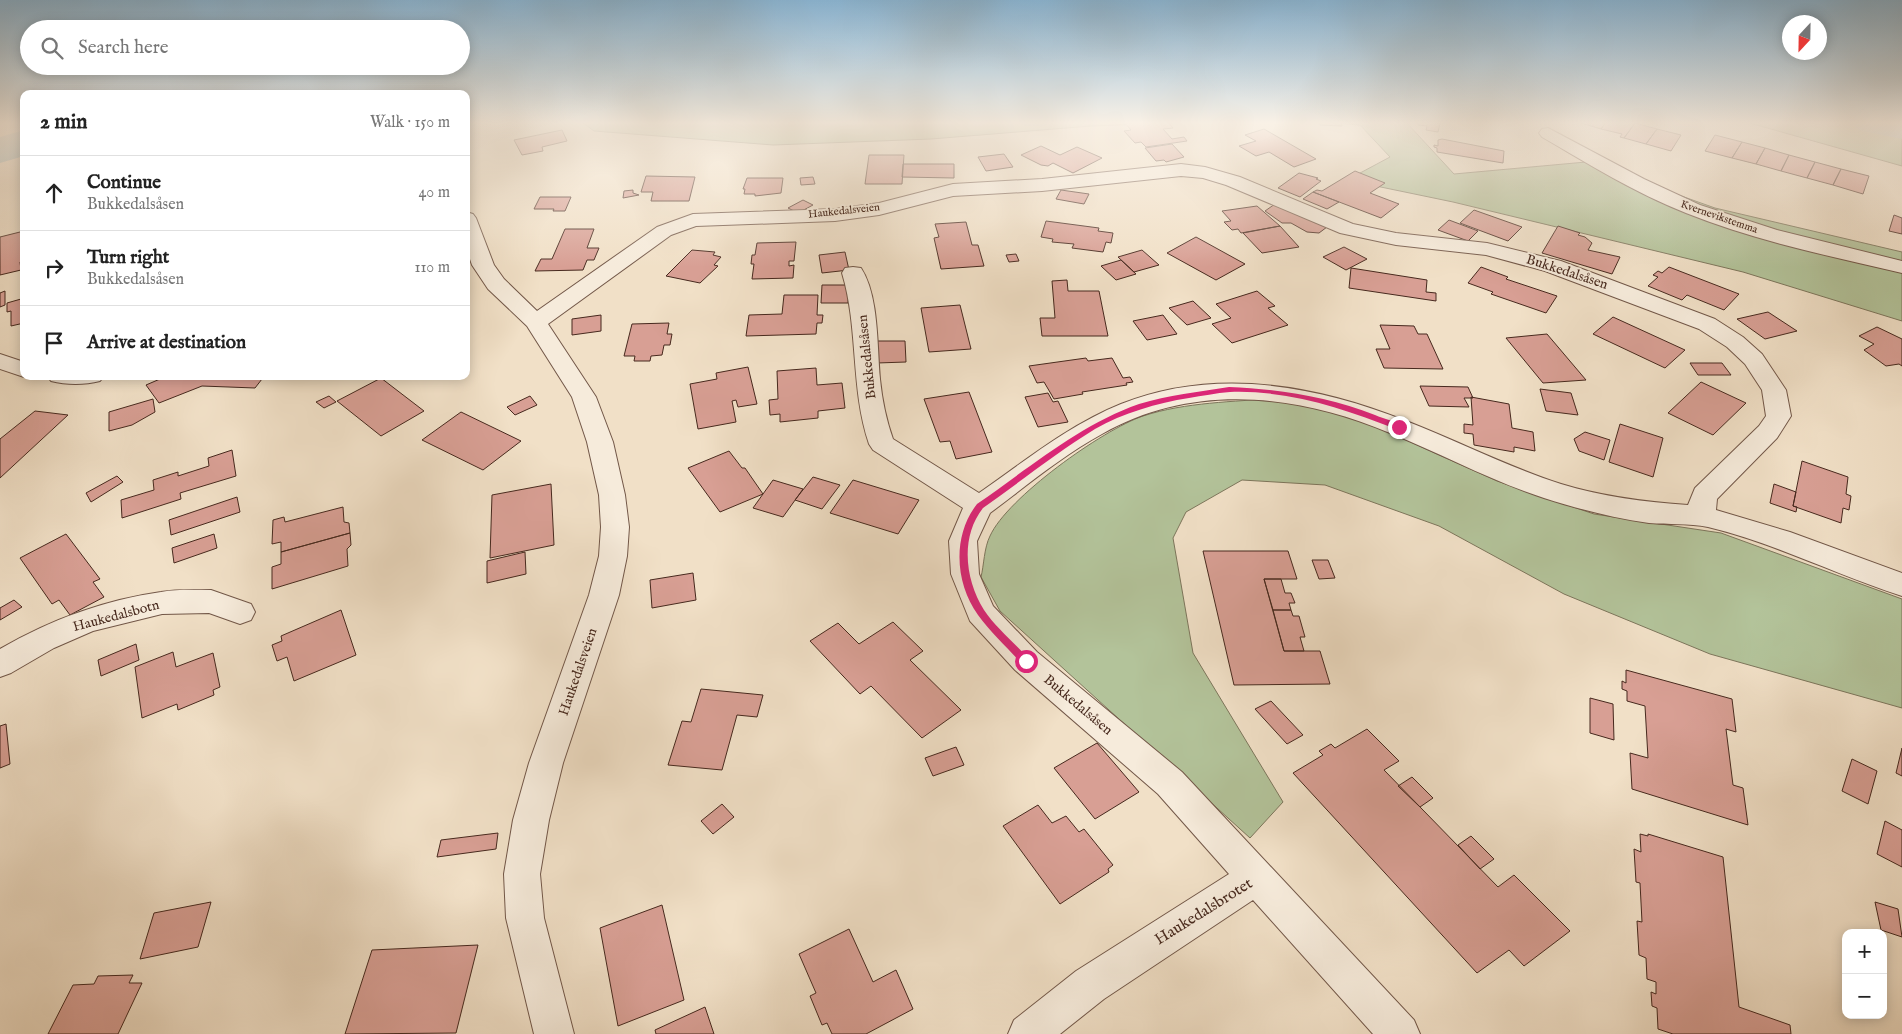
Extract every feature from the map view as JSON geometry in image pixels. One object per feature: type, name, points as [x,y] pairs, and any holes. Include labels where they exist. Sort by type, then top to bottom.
[{"type":"street","name":"Haukedalsveien","points":[[536,322],[664,231],[693,220],[840,214],[879,209],[953,190],[1032,186],[1179,170]]},
{"type":"street","name":"Bukkedalsåsen","points":[[1183,170],[1205,173],[1233,181],[1346,228],[1396,239],[1487,249],[1553,266],[1707,324],[1735,342],[1754,359],[1764,372],[1774,390],[1779,416],[1768,432],[1705,495],[1702,504],[1702,516]]},
{"type":"street","name":"Kvernevikstemma","points":[[1613,170],[1640,186],[1695,210],[1770,235],[1902,267]]},
{"type":"street","name":"Haukedalsveien","points":[[470,229],[483,265],[496,284],[536,322],[584,397],[602,451],[612,495],[616,527],[613,556],[604,595],[546,763],[531,820],[522,874],[525,918],[554,1034]]},
{"type":"street","name":"Bukkedalsåsen","points":[[854,273],[863,314],[869,386],[876,428],[882,444],[980,506]]},
{"type":"street","points":[[0,361],[20,368]]},
{"type":"street","name":"Bukkedalsåsen","points":[[1256,877],[1219,839],[1170,783],[1026,661],[981,613],[965,574],[963,542],[972,517],[980,506],[1078,437],[1116,416],[1170,399],[1229,390],[1290,394],[1351,409],[1508,475],[1588,501],[1650,513],[1702,516],[1803,546],[1902,585]]},
{"type":"street","name":"Haukedalsbotn","points":[[0,664],[43,639],[87,620],[162,603],[211,601],[240,612]]},
{"type":"street","name":"Haukedalsbrotet","points":[[1028,1034],[1090,985],[1256,877],[1400,1034]]},
{"type":"green space","points":[[1365,170],[1451,170],[1454,174],[1495,170],[1609,170],[1715,208],[1902,252],[1902,321],[1743,272],[1453,202],[1347,180]]},
{"type":"green space","points":[[1278,398],[1362,420],[1497,481],[1594,514],[1721,533],[1902,599],[1902,708],[1710,654],[1564,594],[1439,526],[1325,485],[1242,480],[1186,512],[1173,538],[1193,653],[1283,802],[1250,838],[1000,611],[981,577],[985,551],[990,536],[1015,503],[1058,467],[1104,435],[1143,416],[1159,411],[1210,403]]},
{"type":"building","points":[[867,170],[903,170],[902,184],[865,184]]},
{"type":"building","points":[[903,170],[954,170],[954,178],[902,177]]},
{"type":"building","points":[[1781,170],[1811,170],[1807,178]]},
{"type":"building","points":[[1811,170],[1840,170],[1833,185],[1807,178]]},
{"type":"building","points":[[1840,170],[1869,176],[1863,194],[1833,185]]},
{"type":"building","points":[[1355,171],[1385,183],[1370,193],[1399,204],[1381,218],[1313,192],[1317,190],[1322,191]]},
{"type":"building","points":[[1299,173],[1318,178],[1316,179],[1321,181],[1300,197],[1278,188]]},
{"type":"building","points":[[646,176],[695,177],[689,201],[651,201],[653,192],[641,192]]},
{"type":"building","points":[[813,177],[815,184],[801,185],[800,178]]},
{"type":"building","points":[[747,178],[783,178],[781,193],[755,196],[755,194],[744,194],[745,189],[743,189]]},
{"type":"building","points":[[633,190],[633,193],[639,195],[623,198],[624,191]]},
{"type":"building","points":[[1061,190],[1089,194],[1084,204],[1056,199]]},
{"type":"building","points":[[1313,192],[1339,202],[1327,209],[1303,199]]},
{"type":"building","points":[[540,197],[571,197],[565,211],[553,211],[554,209],[534,209]]},
{"type":"building","points":[[803,200],[813,205],[798,213],[788,208]]},
{"type":"building","points":[[1275,204],[1327,227],[1319,233],[1307,232],[1291,223],[1282,223],[1265,211]]},
{"type":"building","points":[[1257,206],[1280,226],[1241,233],[1238,229],[1232,230],[1224,222],[1231,221],[1222,211]]},
{"type":"building","points":[[1474,210],[1522,227],[1508,241],[1460,223]]},
{"type":"building","points":[[1894,215],[1902,218],[1902,234],[1889,231]]},
{"type":"building","points":[[1449,220],[1478,231],[1468,241],[1438,230]]},
{"type":"building","points":[[1046,221],[1099,228],[1098,231],[1113,233],[1111,243],[1106,242],[1103,252],[1072,248],[1074,244],[1052,242],[1053,239],[1041,237]]},
{"type":"building","points":[[966,222],[972,245],[978,245],[984,266],[941,269],[934,238],[939,237],[935,224]]},
{"type":"building","points":[[1280,226],[1299,247],[1262,253],[1243,233]]},
{"type":"building","points":[[1558,226],[1580,233],[1578,235],[1585,237],[1592,243],[1588,250],[1620,257],[1612,274],[1542,253]]},
{"type":"building","points":[[565,229],[594,229],[587,248],[599,248],[594,260],[587,260],[583,270],[535,271],[541,259],[552,259]]},
{"type":"building","points":[[20,232],[20,270],[0,275],[0,237]]},
{"type":"building","points":[[1196,237],[1245,264],[1216,280],[1167,253]]},
{"type":"building","points":[[796,242],[794,261],[789,261],[789,266],[794,265],[793,278],[752,279],[754,264],[751,264],[752,255],[755,255],[757,243]]},
{"type":"building","points":[[1344,247],[1367,259],[1346,270],[1323,257]]},
{"type":"building","points":[[692,250],[715,252],[713,255],[721,257],[714,265],[718,266],[700,283],[666,276]]},
{"type":"building","points":[[1142,250],[1159,265],[1134,272],[1118,257]]},
{"type":"building","points":[[845,252],[849,270],[822,273],[819,255]]},
{"type":"building","points":[[1016,254],[1019,261],[1009,262],[1006,255]]},
{"type":"building","points":[[1121,260],[1136,274],[1116,280],[1101,266]]},
{"type":"building","points":[[1481,267],[1508,277],[1506,279],[1557,296],[1546,313],[1491,294],[1493,292],[1468,283]]},
{"type":"building","points":[[1669,267],[1739,294],[1724,310],[1687,295],[1682,300],[1648,286],[1658,277],[1653,275],[1658,271],[1662,273]]},
{"type":"building","points":[[1351,268],[1427,280],[1426,292],[1436,293],[1436,301],[1349,288]]},
{"type":"building","points":[[1067,280],[1068,291],[1099,291],[1108,336],[1042,336],[1040,318],[1055,318],[1052,281]]},
{"type":"building","points":[[822,285],[849,285],[848,303],[821,303]]},
{"type":"building","points":[[5,291],[5,305],[0,307],[0,293]]},
{"type":"building","points":[[1257,291],[1275,306],[1268,308],[1288,325],[1232,343],[1212,324],[1231,318],[1216,304]]},
{"type":"building","points":[[784,295],[818,295],[817,315],[823,315],[822,323],[817,323],[816,334],[746,336],[749,315],[782,314]]},
{"type":"building","points":[[20,299],[20,324],[11,326],[11,311],[7,312],[7,303]]},
{"type":"building","points":[[1193,301],[1211,318],[1187,325],[1169,308]]},
{"type":"building","points":[[960,305],[971,349],[929,352],[921,308]]},
{"type":"building","points":[[1768,312],[1797,331],[1765,339],[1737,319]]},
{"type":"building","points":[[601,315],[601,331],[572,335],[572,319]]},
{"type":"building","points":[[1163,315],[1177,334],[1147,340],[1133,321]]},
{"type":"building","points":[[1613,317],[1685,350],[1665,368],[1593,334]]},
{"type":"building","points":[[669,323],[667,334],[672,334],[670,345],[664,345],[662,355],[651,356],[650,361],[634,361],[635,356],[624,356],[632,324]]},
{"type":"building","points":[[1380,325],[1414,326],[1418,334],[1427,334],[1443,369],[1384,368],[1376,349],[1390,349]]},
{"type":"building","points":[[1877,327],[1902,339],[1902,366],[1899,364],[1886,366],[1864,350],[1874,344],[1859,336]]},
{"type":"building","points":[[1547,334],[1586,380],[1543,383],[1506,338]]},
{"type":"building","points":[[877,341],[905,341],[906,362],[877,363]]},
{"type":"building","points":[[1086,358],[1088,361],[1112,358],[1123,378],[1130,377],[1133,382],[1126,383],[1127,385],[1082,392],[1083,394],[1054,399],[1044,382],[1037,383],[1029,366]]},
{"type":"building","points":[[1690,363],[1722,363],[1731,375],[1698,375]]},
{"type":"building","points":[[748,367],[757,404],[738,407],[736,400],[732,401],[736,422],[698,429],[690,384],[717,379],[716,373]]},
{"type":"building","points":[[816,368],[817,385],[842,383],[845,408],[818,411],[818,418],[780,422],[780,414],[770,415],[769,400],[778,399],[777,371]]},
{"type":"building","points":[[158,380],[261,380],[255,388],[202,386],[159,403],[146,385]]},
{"type":"building","points":[[377,380],[384,380],[424,411],[381,436],[337,401]]},
{"type":"building","points":[[1701,382],[1746,403],[1713,435],[1668,413]]},
{"type":"building","points":[[1420,386],[1468,387],[1473,398],[1464,398],[1469,407],[1429,406]]},
{"type":"building","points":[[1540,389],[1571,393],[1578,415],[1546,411]]},
{"type":"building","points":[[969,392],[992,452],[956,459],[950,441],[940,442],[924,399]]},
{"type":"building","points":[[1048,393],[1053,402],[1058,401],[1068,422],[1038,427],[1025,397]]},
{"type":"building","points":[[329,396],[336,402],[324,408],[316,402]]},
{"type":"building","points":[[530,396],[537,405],[515,415],[507,407]]},
{"type":"building","points":[[1471,397],[1509,404],[1512,428],[1533,432],[1535,451],[1514,447],[1514,452],[1474,445],[1473,434],[1464,433],[1464,424],[1473,425]]},
{"type":"building","points":[[153,399],[155,412],[132,425],[109,431],[109,412]]},
{"type":"building","points":[[35,411],[68,415],[0,478],[0,439]]},
{"type":"building","points":[[461,412],[521,441],[483,470],[422,440]]},
{"type":"building","points":[[1620,424],[1663,438],[1653,477],[1609,462]]},
{"type":"building","points":[[1585,432],[1610,440],[1604,460],[1579,451],[1574,439]]},
{"type":"building","points":[[232,450],[236,476],[180,493],[181,499],[122,518],[121,500],[154,490],[153,480],[178,472],[178,476],[209,466],[208,458]]},
{"type":"building","points":[[729,451],[742,468],[745,468],[763,494],[720,512],[688,468]]},
{"type":"building","points":[[1802,461],[1848,477],[1846,494],[1851,496],[1849,510],[1843,508],[1841,523],[1793,506]]},
{"type":"building","points":[[117,476],[123,482],[91,502],[86,493]]},
{"type":"building","points":[[813,477],[840,485],[822,509],[795,500]]},
{"type":"building","points":[[773,480],[803,489],[783,517],[753,508]]},
{"type":"building","points":[[853,480],[919,500],[898,534],[830,513]]},
{"type":"building","points":[[551,484],[554,545],[490,558],[492,495]]},
{"type":"building","points":[[1774,484],[1796,492],[1793,506],[1797,507],[1796,512],[1770,503]]},
{"type":"building","points":[[237,497],[240,512],[171,535],[169,520]]},
{"type":"building","points":[[343,507],[344,522],[349,523],[350,533],[281,552],[281,542],[272,544],[273,520],[284,517],[285,522]]},
{"type":"building","points":[[350,533],[351,545],[347,549],[348,566],[272,589],[272,567],[281,564],[281,552]]},
{"type":"building","points":[[66,534],[100,579],[93,582],[104,597],[70,615],[59,600],[52,604],[20,558]]},
{"type":"building","points":[[214,534],[217,548],[174,563],[172,548]]},
{"type":"building","points":[[1203,551],[1288,551],[1297,579],[1264,579],[1284,651],[1320,651],[1330,684],[1234,685]]},
{"type":"building","points":[[525,552],[526,574],[487,583],[487,561]]},
{"type":"building","points":[[1312,560],[1328,560],[1335,578],[1319,579]]},
{"type":"building","points":[[693,573],[696,600],[652,608],[650,580]]},
{"type":"building","points":[[1264,579],[1281,579],[1285,593],[1291,593],[1295,603],[1289,603],[1291,610],[1273,610]]},
{"type":"building","points":[[14,600],[22,607],[0,620],[0,608]]},
{"type":"building","points":[[341,610],[356,655],[294,681],[287,657],[277,661],[272,645],[282,641],[281,636]]},
{"type":"building","points":[[1273,610],[1291,610],[1293,616],[1299,616],[1305,637],[1300,637],[1304,651],[1284,651]]},
{"type":"building","points":[[893,622],[923,651],[910,660],[961,710],[922,738],[871,686],[860,694],[810,641],[838,623],[859,644]]},
{"type":"building","points":[[136,644],[139,660],[101,676],[98,660]]},
{"type":"building","points":[[173,652],[176,667],[213,653],[220,687],[213,690],[214,695],[178,710],[177,704],[142,718],[135,667]]},
{"type":"building","points":[[1626,670],[1732,699],[1736,732],[1726,729],[1733,785],[1743,788],[1748,825],[1632,789],[1630,753],[1648,758],[1645,706],[1627,701],[1627,691],[1622,689],[1622,681],[1626,683]]},
{"type":"building","points":[[701,689],[763,695],[757,717],[737,715],[722,770],[668,765],[682,721],[691,722]]},
{"type":"building","points":[[1590,698],[1613,704],[1614,740],[1590,733]]},
{"type":"building","points":[[1271,701],[1303,735],[1287,744],[1255,709]]},
{"type":"building","points":[[6,724],[10,764],[0,768],[0,726]]},
{"type":"building","points":[[1367,729],[1399,761],[1384,770],[1498,887],[1514,875],[1570,931],[1524,966],[1509,950],[1477,973],[1293,773],[1323,755],[1319,751],[1331,744],[1335,748]]},
{"type":"building","points":[[1097,743],[1139,792],[1095,819],[1054,768]]},
{"type":"building","points":[[956,747],[964,765],[933,776],[925,758]]},
{"type":"building","points":[[1902,748],[1902,776],[1896,773]]},
{"type":"building","points":[[1852,759],[1877,771],[1868,804],[1842,791]]},
{"type":"building","points":[[1412,777],[1433,798],[1420,807],[1398,786]]},
{"type":"building","points":[[722,804],[734,817],[713,834],[701,821]]},
{"type":"building","points":[[1038,805],[1052,823],[1066,816],[1079,832],[1084,829],[1113,865],[1108,869],[1109,872],[1060,904],[1003,826]]},
{"type":"building","points":[[1885,821],[1902,830],[1902,867],[1877,854]]},
{"type":"building","points":[[498,833],[496,849],[437,857],[441,840]]},
{"type":"building","points":[[1640,834],[1648,836],[1648,834],[1723,857],[1739,1007],[1790,1025],[1791,1034],[1673,1034],[1658,1029],[1657,1008],[1652,1006],[1651,992],[1656,994],[1656,982],[1647,979],[1646,958],[1639,955],[1637,921],[1642,922],[1640,883],[1636,882],[1634,849],[1641,852]]},
{"type":"building","points":[[1471,836],[1494,859],[1480,869],[1458,845]]},
{"type":"building","points":[[211,902],[198,947],[140,959],[154,913]]},
{"type":"building","points":[[1875,902],[1898,909],[1902,937],[1887,932],[1887,929],[1881,929]]},
{"type":"building","points":[[662,905],[684,1000],[618,1026],[600,928]]},
{"type":"building","points":[[849,929],[873,982],[896,970],[913,1009],[866,1034],[832,1034],[827,1023],[822,1025],[810,996],[816,993],[799,954]]},
{"type":"building","points":[[478,945],[456,1033],[345,1034],[372,950]]},
{"type":"building","points":[[133,975],[129,983],[142,983],[118,1034],[48,1034],[73,985],[94,984],[98,976]]},
{"type":"building","points":[[705,1007],[714,1034],[656,1034],[655,1030]]},
{"type":"route","points":[[1026,661],[981,613],[972,594],[965,574],[963,542],[967,528],[980,506],[1094,427],[1141,406],[1202,393],[1229,390],[1262,390],[1319,400],[1351,409],[1399,427]]}]
